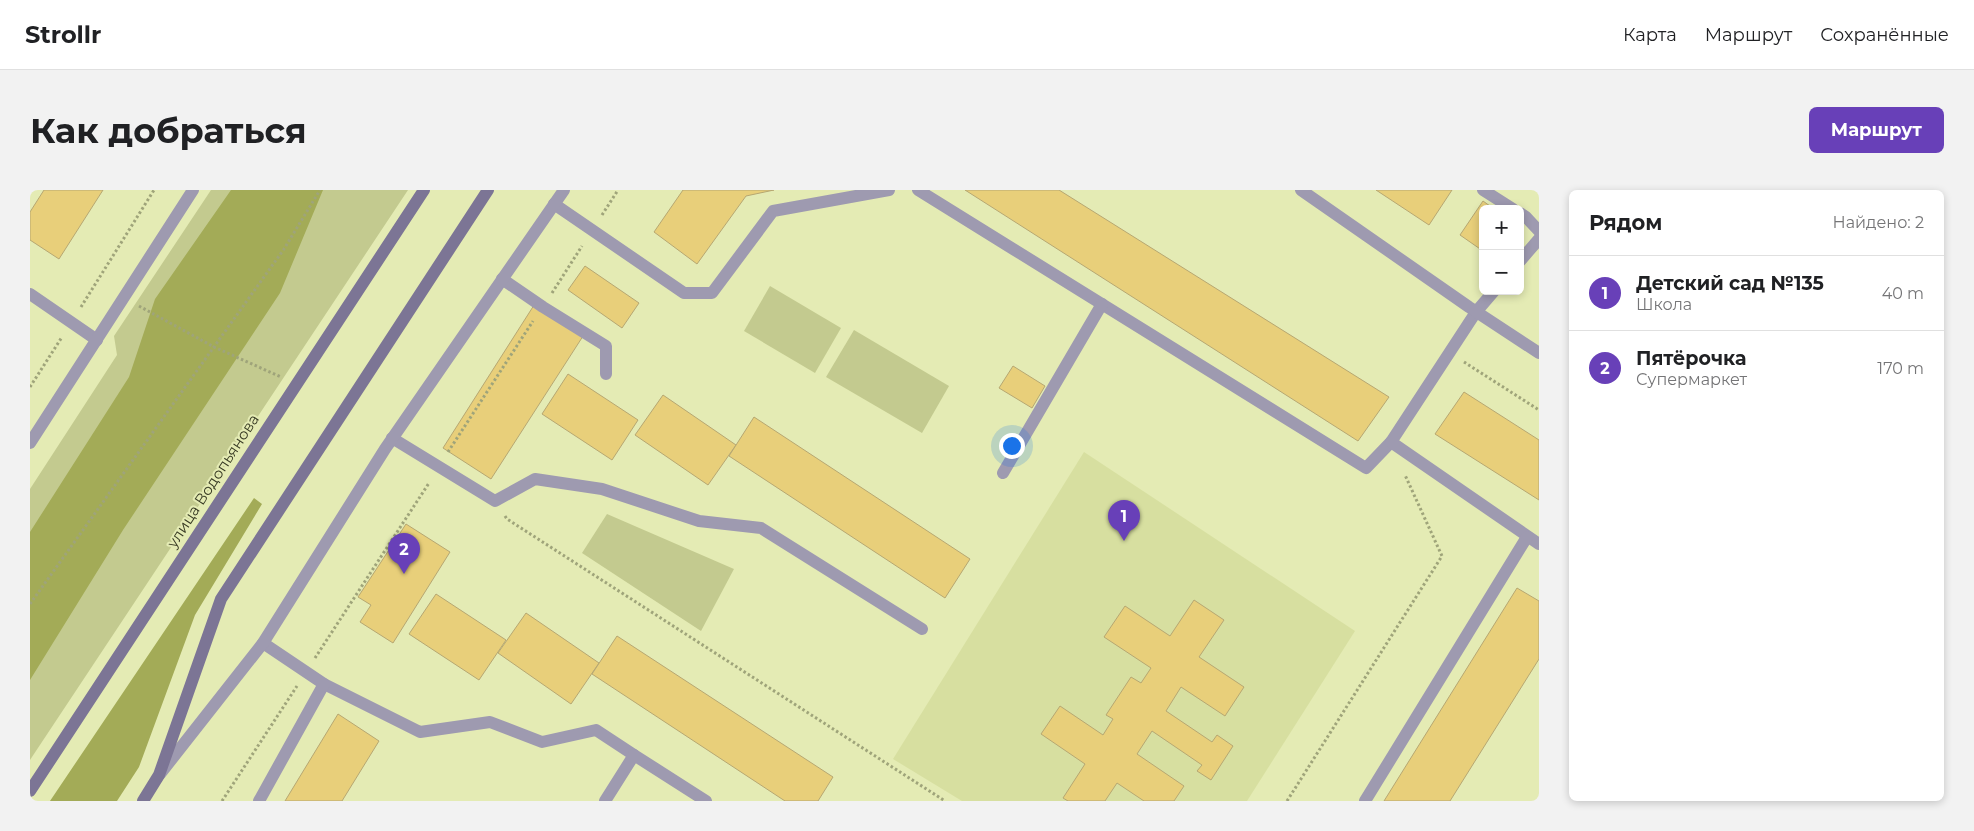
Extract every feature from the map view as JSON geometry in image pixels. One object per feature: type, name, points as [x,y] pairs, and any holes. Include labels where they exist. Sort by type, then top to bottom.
[{"type":"main road","name":"улица Водопьянова","points":[[30,790],[424,190]]},
{"type":"main road","points":[[143,801],[159,775],[221,599],[488,190]]},
{"type":"street","points":[[30,443],[194,190]]},
{"type":"street","points":[[159,775],[263,643],[392,438],[564,190]]},
{"type":"street","points":[[554,204],[684,293],[712,293],[773,211],[889,190]]},
{"type":"street","points":[[918,190],[1366,468],[1391,442],[1476,312],[1491,295]]},
{"type":"street","points":[[1301,190],[1476,312],[1539,353]]},
{"type":"street","points":[[1483,190],[1507,205]]},
{"type":"street","points":[[1524,216],[1539,231]]},
{"type":"street","points":[[1524,256],[1539,239]]},
{"type":"street","points":[[502,279],[606,346],[606,374]]},
{"type":"street","points":[[30,294],[97,340]]},
{"type":"street","points":[[1004,473],[1102,304]]},
{"type":"street","points":[[392,438],[495,501],[535,478],[602,489],[698,521],[761,528],[922,629]]},
{"type":"street","points":[[1391,442],[1539,544]]},
{"type":"street","points":[[1365,801],[1527,537]]},
{"type":"street","points":[[263,643],[324,684],[420,732],[490,722],[542,742],[596,730],[706,801]]},
{"type":"street","points":[[259,801],[324,684]]},
{"type":"street","points":[[605,801],[634,755]]},
{"type":"path","points":[[30,388],[154,190]]},
{"type":"path","points":[[30,604],[284,249],[320,190]]},
{"type":"path","points":[[222,801],[618,190]]},
{"type":"path","points":[[124,298],[214,347],[282,377]]},
{"type":"path","points":[[1450,352],[1539,410]]},
{"type":"path","points":[[1287,801],[1442,556],[1391,442]]},
{"type":"path","points":[[495,501],[507,519],[945,801]]},
{"type":"shaded area","points":[[211,190],[408,190],[30,760],[30,489],[117,355],[114,336]]},
{"type":"shaded area","points":[[231,190],[323,190],[280,293],[123,530],[30,680],[30,532],[129,377],[155,299]]},
{"type":"shaded area","points":[[770,286],[841,328],[815,373],[744,331]]},
{"type":"shaded area","points":[[854,330],[949,386],[922,433],[826,377]]},
{"type":"shaded area","points":[[1084,452],[1355,631],[1247,801],[962,801],[893,759]]},
{"type":"shaded area","points":[[254,498],[262,504],[195,615],[139,767],[117,801],[50,801]]},
{"type":"shaded area","points":[[607,514],[734,569],[701,631],[582,553]]},
{"type":"building","points":[[44,190],[103,190],[59,259],[30,240],[30,212]]},
{"type":"building","points":[[683,190],[774,190],[746,196],[697,264],[654,232]]},
{"type":"building","points":[[965,190],[1059,190],[1389,397],[1358,441]]},
{"type":"building","points":[[1376,190],[1452,190],[1429,225]]},
{"type":"building","points":[[1483,201],[1488,205],[1480,205]]},
{"type":"building","points":[[1479,207],[1479,248],[1460,235]]},
{"type":"building","points":[[585,266],[639,303],[622,328],[568,290]]},
{"type":"building","points":[[536,302],[585,333],[491,479],[443,448]]},
{"type":"building","points":[[1013,366],[1045,386],[1032,408],[999,388]]},
{"type":"building","points":[[568,374],[638,420],[612,460],[542,414]]},
{"type":"building","points":[[1464,392],[1539,440],[1539,500],[1435,434]]},
{"type":"building","points":[[663,395],[736,445],[708,485],[635,435]]},
{"type":"building","points":[[754,417],[970,559],[945,598],[729,456]]},
{"type":"building","points":[[406,524],[450,552],[393,643],[360,622],[371,605],[358,597]]},
{"type":"building","points":[[1517,588],[1539,601],[1539,659],[1450,801],[1384,801]]},
{"type":"building","points":[[436,594],[506,640],[479,680],[409,634]]},
{"type":"building","points":[[1194,600],[1224,620],[1199,657],[1244,687],[1225,716],[1181,687],[1166,711],[1212,742],[1217,735],[1233,746],[1211,780],[1197,771],[1202,765],[1152,731],[1137,754],[1184,786],[1174,801],[1144,801],[1117,783],[1105,801],[1068,801],[1063,798],[1085,764],[1041,734],[1060,706],[1103,735],[1113,719],[1106,715],[1131,677],[1141,683],[1151,668],[1104,637],[1125,606],[1170,636]]},
{"type":"building","points":[[526,613],[599,663],[571,704],[498,653]]},
{"type":"building","points":[[617,636],[833,777],[818,801],[785,801],[592,674]]},
{"type":"building","points":[[338,714],[379,741],[342,801],[285,801]]},
{"type":"place","name":"Детский сад №135","points":[[1124,541]]},
{"type":"place","name":"Пятёрочка","points":[[404,574]]}]
